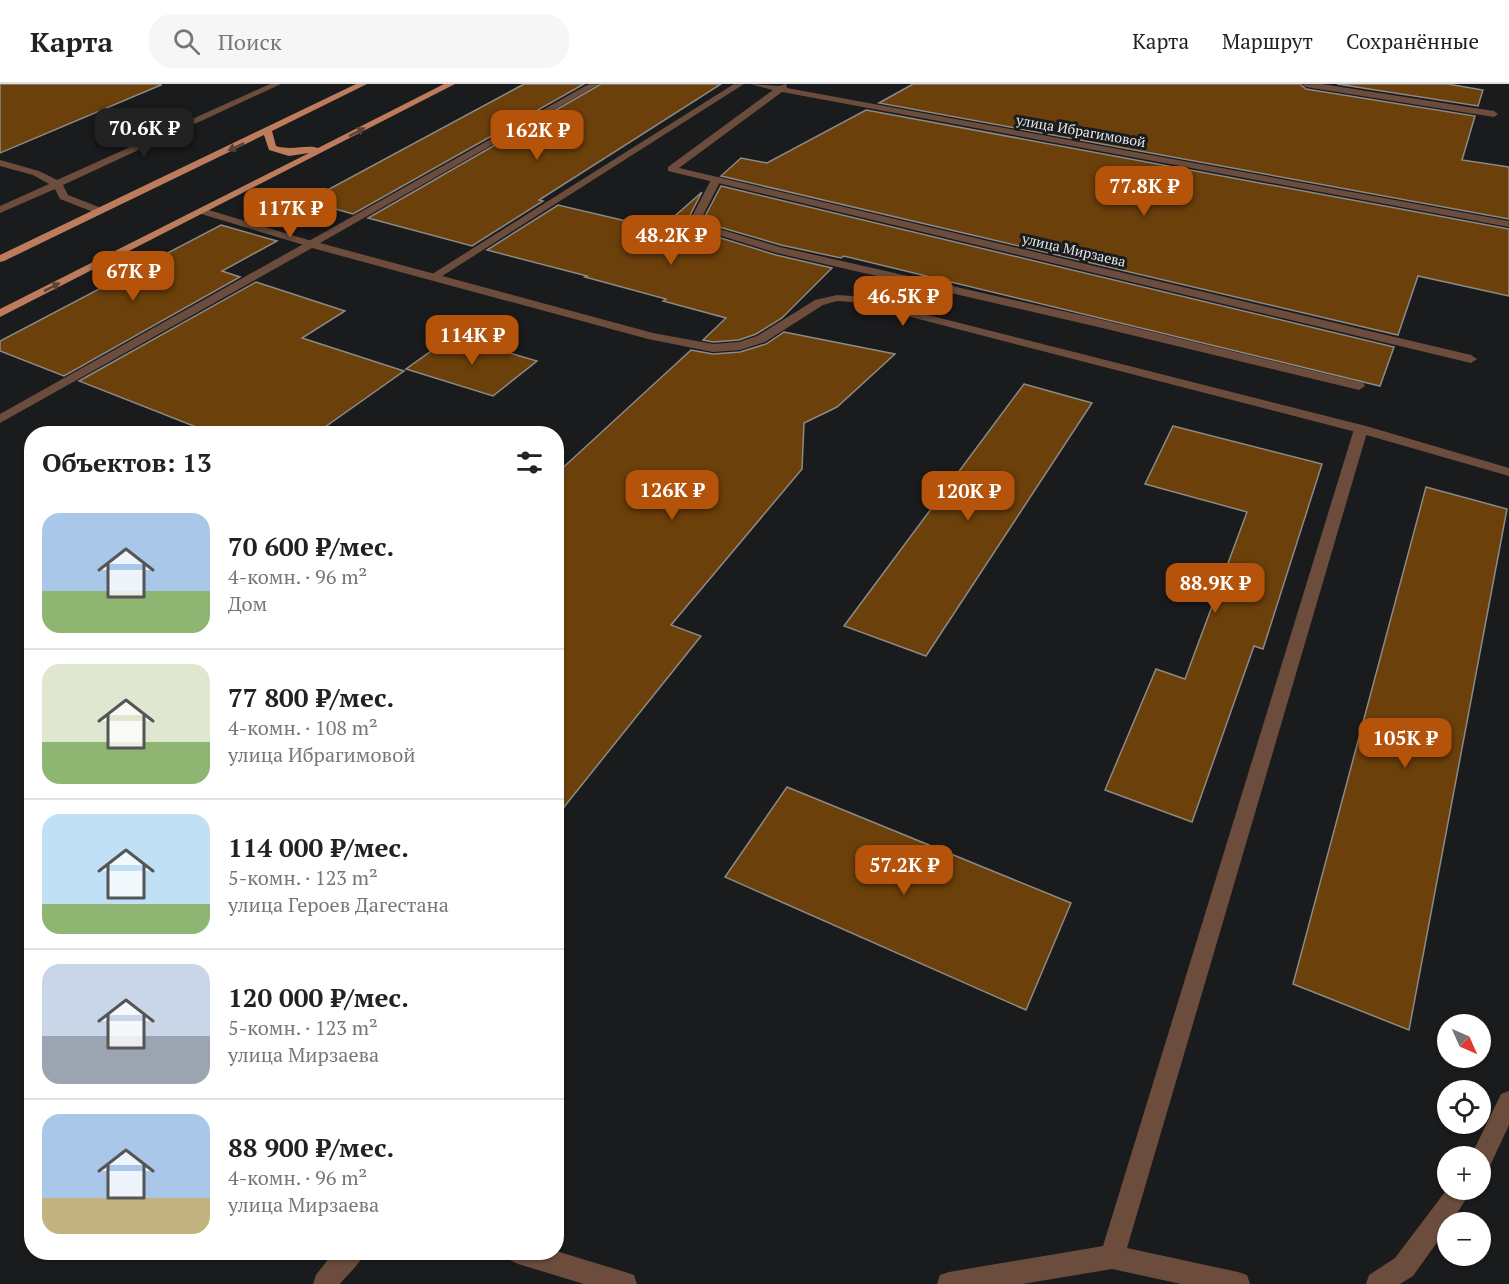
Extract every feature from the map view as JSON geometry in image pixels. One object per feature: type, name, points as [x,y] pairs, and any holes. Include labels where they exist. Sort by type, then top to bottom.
[{"type":"main road","points":[[0,259],[268,132],[363,84]]},
{"type":"main road","points":[[0,314],[450,84]]},
{"type":"main road","points":[[268,132],[272,148],[289,153],[329,146]]},
{"type":"street","points":[[0,210],[276,84]]},
{"type":"street","points":[[0,419],[596,84]]},
{"type":"street","points":[[435,276],[740,84]]},
{"type":"street","name":"улица Ибрагимовой","points":[[754,84],[784,86],[1509,224]]},
{"type":"street","points":[[1306,84],[1494,114]]},
{"type":"street","name":"улица Мирзаева","points":[[784,86],[671,169],[1471,359]]},
{"type":"street","points":[[0,163],[36,173],[57,184],[64,197],[100,211]]},
{"type":"street","points":[[716,180],[693,224],[777,250],[1098,323],[1359,386]]},
{"type":"street","points":[[202,212],[311,244],[652,336],[713,348],[740,346],[761,339],[819,302],[837,298],[853,299],[1361,429],[1509,472]]},
{"type":"street","points":[[1112,1257],[1361,429]]},
{"type":"street","points":[[1488,1146],[1509,1101]]},
{"type":"street","points":[[1378,1284],[1404,1267],[1453,1200]]},
{"type":"street","points":[[949,1284],[1112,1257],[1238,1284]]},
{"type":"street","points":[[325,1284],[343,1260]]},
{"type":"street","points":[[545,1260],[626,1284]]},
{"type":"building","points":[[0,84],[160,84],[161,85],[0,153]]},
{"type":"building","points":[[524,84],[584,84],[353,214],[307,201]]},
{"type":"building","points":[[601,84],[721,84],[539,200],[543,201],[472,246],[368,218]]},
{"type":"building","points":[[913,84],[1300,84],[1306,89],[1475,116],[1462,160],[1509,167],[1509,219],[879,103]]},
{"type":"building","points":[[1337,84],[1448,84],[1483,90],[1478,106]]},
{"type":"building","points":[[866,110],[1509,229],[1509,296],[1418,276],[1398,335],[721,176],[741,158],[767,163]]},
{"type":"building","points":[[721,186],[1394,347],[1380,386],[844,256],[841,258],[781,245],[702,222]]},
{"type":"building","points":[[702,192],[686,223],[688,228],[776,255],[832,268],[782,318],[756,334],[739,340],[713,342],[703,340],[726,318],[585,277],[587,276],[487,250],[558,205],[660,229]]},
{"type":"building","points":[[221,225],[277,241],[222,271],[240,277],[64,376],[0,351],[0,341]]},
{"type":"building","points":[[256,282],[345,311],[302,338],[404,371],[326,426],[194,426],[79,381]]},
{"type":"building","points":[[784,332],[895,354],[837,407],[804,423],[802,469],[671,625],[701,636],[564,807],[564,467],[691,350],[713,354],[740,352],[766,344]]},
{"type":"building","points":[[452,336],[537,361],[493,396],[406,369]]},
{"type":"building","points":[[1024,384],[1092,403],[926,656],[844,626]]},
{"type":"building","points":[[1173,426],[1322,464],[1263,649],[1254,646],[1192,822],[1105,790],[1156,669],[1185,679],[1247,512],[1145,484]]},
{"type":"building","points":[[1426,487],[1507,509],[1409,1030],[1293,984]]},
{"type":"building","points":[[787,787],[1071,903],[1026,1010],[725,877]]}]
